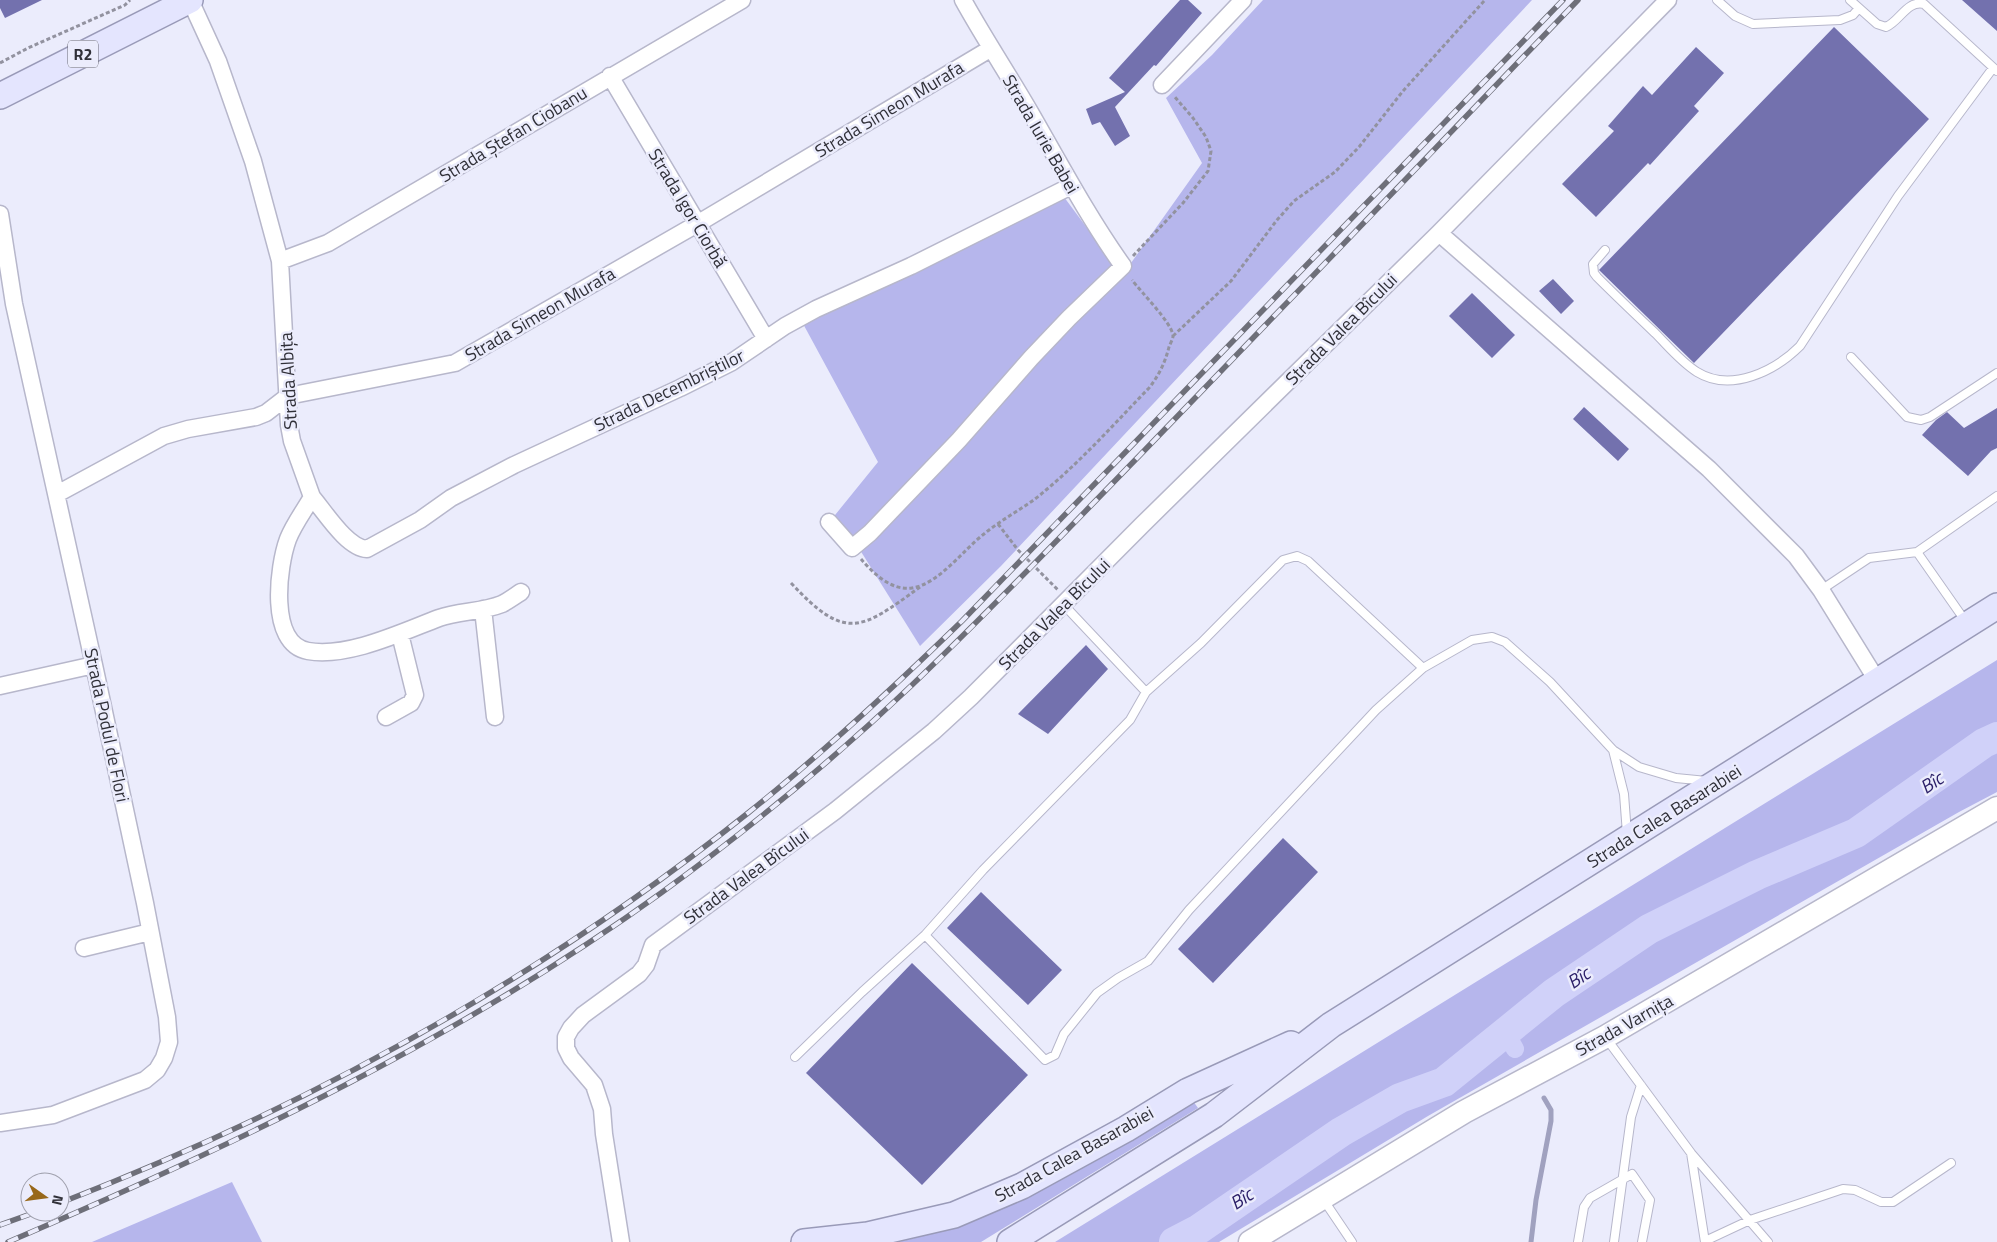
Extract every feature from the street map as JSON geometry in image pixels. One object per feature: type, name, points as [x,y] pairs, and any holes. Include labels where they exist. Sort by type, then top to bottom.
[{"type":"main road","name":"R2","points":[[0,96],[164,6],[190,0]]},
{"type":"main road","name":"Strada Calea Basarabiei","points":[[1010,1242],[1214,1115],[1331,1025],[1997,606]]},
{"type":"main road","name":"Strada Calea Basarabiei","points":[[804,1242],[868,1235],[954,1215],[979,1205],[1022,1186],[1188,1091],[1331,1025]]},
{"type":"street","name":"Strada Albița","points":[[190,0],[218,61],[253,161],[280,261],[292,442],[312,497]]},
{"type":"street","name":"Strada Ștefan Ciobanu","points":[[280,261],[328,243],[742,0]]},
{"type":"street","name":"Strada Iurie Babei","points":[[963,0],[1071,186],[1122,266]]},
{"type":"street","points":[[1162,85],[1243,0]]},
{"type":"street","name":"Strada Valea Bîcului","points":[[621,1242],[604,1134],[602,1109],[594,1085],[571,1058],[566,1048],[566,1037],[571,1028],[639,974],[646,965],[654,945],[835,811],[934,730],[971,697],[1439,232],[1668,0]]},
{"type":"street","name":"Strada Simeon Murafa","points":[[57,494],[164,436],[188,429],[256,417],[266,413],[288,396],[455,362],[698,224],[990,49]]},
{"type":"street","name":"Strada Igor Ciorbă","points":[[610,76],[766,339]]},
{"type":"street","name":"Strada Decembriștilor","points":[[312,497],[349,541],[360,549],[367,549],[420,520],[451,498],[481,482],[552,446],[680,388],[732,362],[816,309],[911,266],[1071,186]]},
{"type":"street","name":"Strada Podul de Flori","points":[[0,214],[14,304],[94,665],[150,932],[167,1018],[169,1042],[164,1058],[157,1070],[145,1080],[53,1115],[0,1123]]},
{"type":"street","points":[[1439,232],[1709,469],[1796,556],[1821,590],[1878,682]]},
{"type":"street","points":[[829,522],[852,548],[870,533],[959,440],[1031,358],[1122,266]]},
{"type":"street","points":[[312,497],[289,537],[282,562],[280,610],[282,623],[292,642],[305,651],[323,652],[353,647],[400,634],[453,613],[483,610],[502,604],[521,592]]},
{"type":"street","points":[[483,610],[496,717]]},
{"type":"street","points":[[386,717],[411,704],[415,695],[400,634]]},
{"type":"street","points":[[0,686],[94,665]]},
{"type":"street","name":"Strada Varnița","points":[[1250,1242],[1464,1112],[1605,1037],[1997,808]]},
{"type":"street","points":[[84,948],[150,932]]},
{"type":"lane","points":[[1717,0],[1734,16],[1753,24],[1840,20],[1853,15],[1859,8]]},
{"type":"lane","points":[[1605,250],[1594,264],[1594,273],[1597,278],[1698,372],[1708,378],[1730,382],[1751,377],[1787,358],[1800,346],[1898,196],[1995,70],[1924,4],[1910,5],[1893,23],[1886,27],[1877,24],[1850,0]]},
{"type":"lane","points":[[1851,357],[1907,417],[1915,420],[1930,417],[1997,373]]},
{"type":"lane","points":[[1821,590],[1869,558],[1918,552],[1997,496]]},
{"type":"lane","points":[[1918,552],[1967,625]]},
{"type":"lane","points":[[795,1057],[862,992],[925,935],[983,870],[1130,720],[1146,692],[1202,643],[1283,560],[1297,556],[1308,561],[1423,668]]},
{"type":"lane","points":[[1065,602],[1146,692]]},
{"type":"lane","points":[[925,935],[1045,1060],[1055,1055],[1064,1034],[1098,993],[1118,978],[1148,961],[1189,910],[1376,710],[1423,668],[1472,640],[1492,637],[1505,642],[1550,682],[1613,750],[1639,767],[1676,778],[1718,782]]},
{"type":"lane","points":[[1613,750],[1624,794],[1627,840]]},
{"type":"lane","points":[[1605,1037],[1691,1152],[1768,1242]]},
{"type":"lane","points":[[1614,1242],[1631,1117],[1641,1085]]},
{"type":"lane","points":[[1691,1152],[1705,1241],[1750,1220],[1850,1188],[1881,1202],[1894,1202],[1951,1163]]},
{"type":"lane","points":[[1578,1242],[1584,1207],[1590,1198],[1632,1174],[1650,1200],[1642,1242]]},
{"type":"lane","points":[[1322,1197],[1352,1242]]},
{"type":"path","points":[[0,63],[130,0]]},
{"type":"path","points":[[791,583],[818,609],[841,622],[856,624],[872,619],[882,614],[949,566],[983,534],[1045,492],[1149,388],[1157,378],[1166,360],[1173,336],[1231,281],[1277,220],[1294,201],[1335,172],[1359,148],[1403,91],[1485,0]]},
{"type":"path","points":[[1162,85],[1180,102],[1206,137],[1211,151],[1208,171],[1183,203],[1122,266],[1156,308],[1170,328],[1173,336]]},
{"type":"path","points":[[998,524],[1018,550],[1065,602]]},
{"type":"path","points":[[852,548],[869,568],[894,586],[911,588],[922,585]]},
{"type":"shaded area","points":[[1263,0],[1532,0],[1001,566],[920,646],[860,550],[1131,263],[1202,163],[1166,98],[1212,55]]},
{"type":"shaded area","points":[[1064,197],[1114,268],[855,539],[831,520],[878,462],[801,320]]},
{"type":"shaded area","points":[[1997,660],[1997,792],[1428,1116],[1219,1242],[1055,1242]]},
{"type":"shaded area","points":[[1193,1101],[1198,1108],[981,1242],[898,1242],[938,1232],[1014,1202],[1087,1165]]},
{"type":"shaded area","points":[[232,1182],[262,1242],[92,1242]]},
{"type":"building","points":[[0,0],[42,0],[5,18],[0,8]]},
{"type":"building","points":[[1180,0],[1188,0],[1202,13],[1156,66],[1154,65],[1115,107],[1130,136],[1115,146],[1100,122],[1092,125],[1086,109],[1125,92],[1109,78]]},
{"type":"building","points":[[1962,0],[1997,0],[1997,31]]},
{"type":"building","points":[[1834,27],[1929,119],[1694,363],[1599,270]]},
{"type":"building","points":[[1696,47],[1724,73],[1694,106],[1699,111],[1650,165],[1648,163],[1596,217],[1562,184],[1614,131],[1608,126],[1643,86],[1652,95]]},
{"type":"building","points":[[1553,279],[1574,301],[1561,314],[1539,291]]},
{"type":"building","points":[[1472,293],[1515,335],[1492,358],[1449,316]]},
{"type":"building","points":[[1584,407],[1629,449],[1618,461],[1573,419]]},
{"type":"building","points":[[1997,408],[1997,448],[1991,451],[1968,476],[1922,435],[1936,420],[1947,412],[1964,428]]},
{"type":"building","points":[[1086,645],[1108,669],[1048,734],[1018,714]]},
{"type":"building","points":[[1283,838],[1318,872],[1213,983],[1178,949]]},
{"type":"building","points":[[981,892],[1062,970],[1028,1005],[947,928]]},
{"type":"building","points":[[912,963],[1028,1075],[922,1185],[806,1073]]},
{"type":"waterway","name":"Bîc","points":[[1174,1242],[1199,1229],[1341,1132],[1400,1098],[1444,1082],[1554,993],[1649,929],[1757,875],[1856,833],[1984,743],[1997,737]]},
{"type":"waterway","points":[[1506,1033],[1515,1049]]},
{"type":"waterway","points":[[1531,1242],[1536,1200],[1551,1121],[1551,1110],[1544,1098]]},
{"type":"railway","points":[[70,1199],[152,1166],[242,1125],[331,1081],[419,1034],[504,984],[588,930],[669,873],[748,813],[857,720],[962,621],[1563,0]]},
{"type":"railway","points":[[8,1242],[178,1167],[262,1127],[426,1042],[584,946],[661,893],[758,819],[852,740],[970,629],[1578,0]]},
{"type":"railway","points":[[0,1225],[20,1218]]}]
